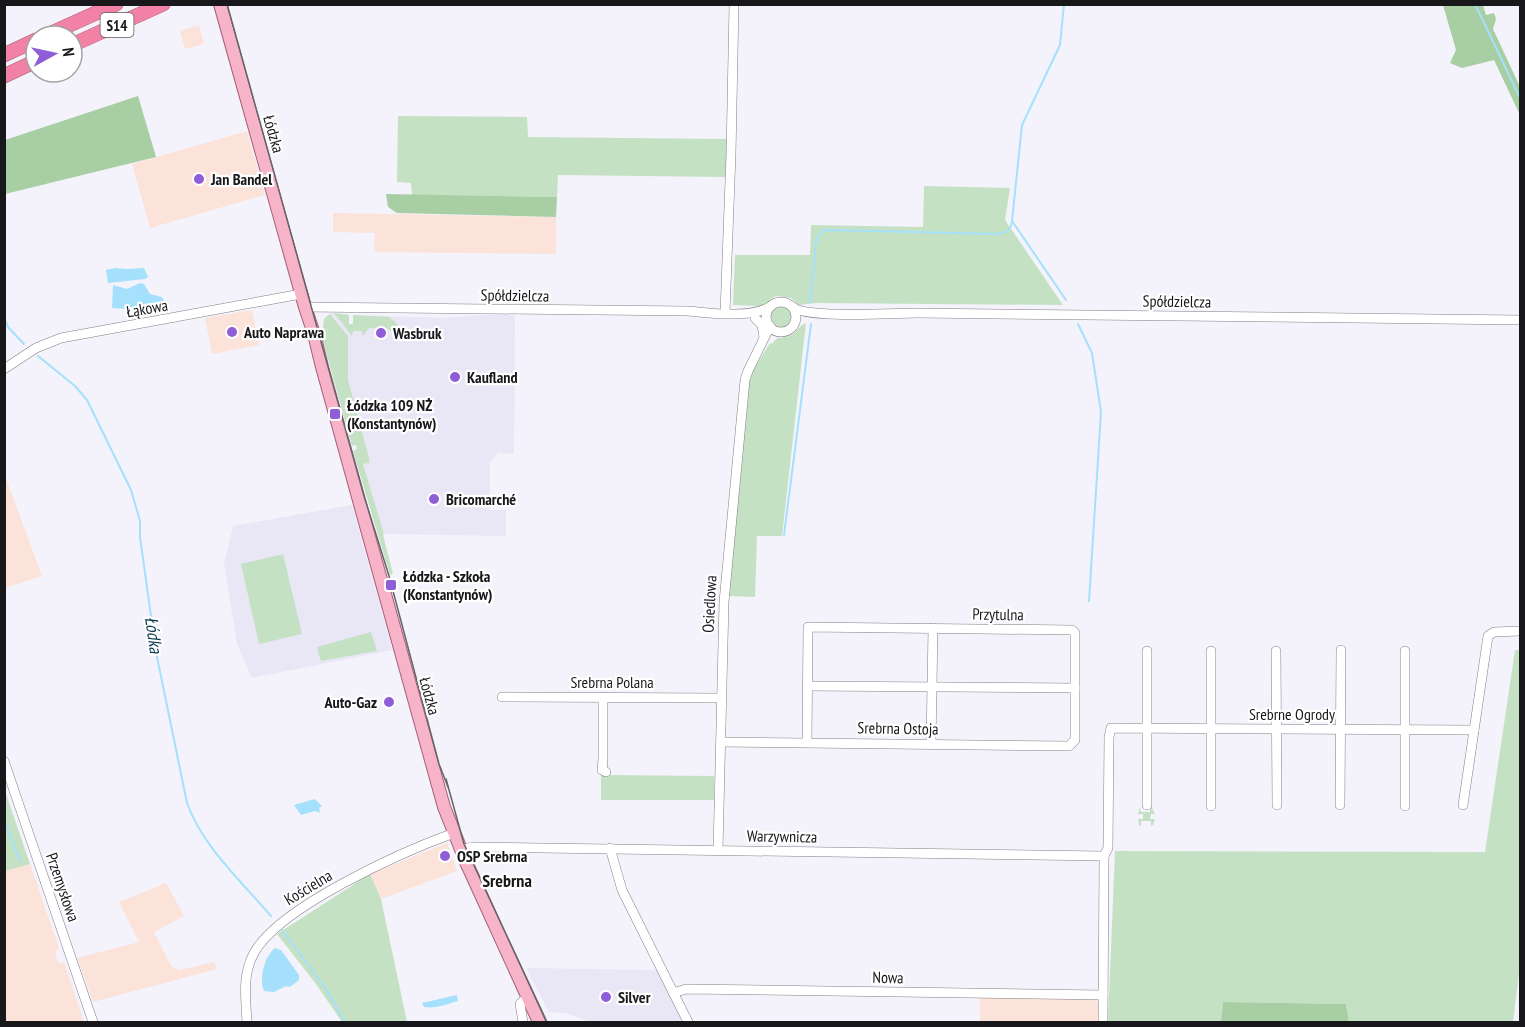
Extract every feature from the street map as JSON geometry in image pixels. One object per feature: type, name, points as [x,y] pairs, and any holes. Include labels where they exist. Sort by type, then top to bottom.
[{"type":"highway","name":"S14","points":[[72,24],[116,4]]},
{"type":"highway","name":"S14","points":[[84,40],[163,4]]},
{"type":"highway","points":[[4,55],[24,46]]},
{"type":"highway","points":[[4,76],[24,67]]},
{"type":"main road","name":"Łódzka","points":[[222,5],[305,307],[307,331],[322,367],[437,783],[460,850],[539,1023]]},
{"type":"street","points":[[728,314],[734,4]]},
{"type":"street","name":"Łąkowa","points":[[4,369],[27,352],[61,338],[301,294]]},
{"type":"street","points":[[728,314],[758,311],[783,302],[803,313],[832,314]]},
{"type":"street","points":[[771,306],[766,315],[769,324],[774,330],[782,332],[802,320],[832,314]]},
{"type":"street","name":"Spółdzielcza","points":[[305,307],[688,311],[728,314]]},
{"type":"street","points":[[792,327],[796,319],[793,307]]},
{"type":"street","points":[[728,314],[755,318],[769,324]]},
{"type":"street","name":"Spółdzielcza","points":[[832,314],[1521,320]]},
{"type":"street","points":[[755,318],[762,325],[764,337]]},
{"type":"street","name":"Osiedlowa","points":[[718,850],[723,602],[728,548],[745,380],[769,324]]},
{"type":"street","name":"Osiedlowa","points":[[753,361],[773,337],[782,332]]},
{"type":"street","name":"Przytulna","points":[[807,686],[808,627],[1074,631],[1074,743]]},
{"type":"street","points":[[931,744],[933,628]]},
{"type":"street","points":[[1463,805],[1488,636],[1494,632],[1521,631]]},
{"type":"street","points":[[1340,805],[1341,650]]},
{"type":"street","points":[[1147,651],[1147,804]]},
{"type":"street","points":[[1211,651],[1211,806]]},
{"type":"street","points":[[1276,651],[1277,804]]},
{"type":"street","points":[[1405,651],[1405,806]]},
{"type":"street","points":[[807,743],[807,686],[1075,688]]},
{"type":"street","name":"Srebrna Polana","points":[[502,697],[721,698]]},
{"type":"street","points":[[603,697],[601,766],[606,772]]},
{"type":"street","name":"Srebrne Ogrody","points":[[1104,856],[1108,848],[1110,730],[1211,728],[1474,730]]},
{"type":"street","name":"Srebrna Ostoja","points":[[721,742],[1069,746],[1074,743]]},
{"type":"street","name":"Przemysłowa","points":[[4,761],[93,1023]]},
{"type":"street","name":"Kościelna","points":[[247,1022],[246,982],[250,961],[258,945],[273,928],[357,876],[454,833]]},
{"type":"street","name":"Warzywnicza","points":[[460,850],[472,847],[610,848],[1104,856]]},
{"type":"street","points":[[610,848],[622,890],[688,1023]]},
{"type":"street","points":[[1102,1023],[1104,856]]},
{"type":"street","name":"Nowa","points":[[673,993],[686,989],[1102,995]]},
{"type":"street","points":[[523,1023],[519,1004],[527,997]]},
{"type":"street","points":[[242,1023],[247,1022]]},
{"type":"shaded area","points":[[199,25],[204,44],[185,49],[180,31]]},
{"type":"shaded area","name":"Jan Bandel","points":[[247,131],[265,195],[150,228],[132,164]]},
{"type":"shaded area","points":[[333,213],[556,217],[556,254],[374,252],[375,233],[333,232]]},
{"type":"shaded area","name":"Auto Naprawa","points":[[252,310],[259,345],[212,354],[205,318]]},
{"type":"shaded area","points":[[333,313],[349,315],[349,324],[353,324],[353,315],[445,318],[515,315],[514,454],[498,453],[490,462],[490,510],[506,510],[506,536],[384,534],[323,329],[324,319]]},
{"type":"shaded area","points":[[5,476],[42,576],[4,588]]},
{"type":"shaded area","points":[[352,505],[392,650],[252,678],[237,644],[224,564],[233,526]]},
{"type":"shaded area","points":[[447,843],[457,871],[381,899],[370,874]]},
{"type":"shaded area","points":[[30,864],[59,948],[55,952],[58,963],[64,962],[84,1022],[5,1022],[5,871]]},
{"type":"shaded area","points":[[166,883],[184,916],[154,932],[171,966],[180,970],[214,962],[217,969],[93,1002],[77,958],[139,942],[119,902]]},
{"type":"shaded area","name":"Silver","points":[[526,968],[657,970],[684,1022],[591,1022],[565,1013],[549,1012]]},
{"type":"shaded area","points":[[980,998],[1094,999],[1098,1002],[1098,1022],[980,1022]]},
{"type":"green space","points":[[1443,5],[1483,5],[1486,15],[1494,13],[1496,19],[1493,29],[1520,87],[1520,115],[1494,60],[1462,68],[1450,63],[1456,50]]},
{"type":"green space","points":[[138,96],[156,157],[5,194],[5,140]]},
{"type":"green space","points":[[398,116],[527,117],[528,137],[726,139],[726,177],[558,175],[557,197],[412,195],[411,183],[397,182]]},
{"type":"green space","points":[[924,186],[1010,188],[1005,220],[1063,305],[816,303],[799,305],[791,298],[776,296],[761,306],[733,305],[735,255],[810,255],[811,225],[923,227]]},
{"type":"green space","points":[[386,194],[557,197],[556,217],[397,213],[388,207]]},
{"type":"green space","points":[[782,305],[790,308],[793,316],[790,324],[782,327],[774,324],[771,316],[774,308]]},
{"type":"green space","points":[[334,313],[349,315],[349,324],[353,324],[353,315],[389,317],[397,324],[398,336],[395,336],[395,331],[388,329],[369,328],[363,336],[362,331],[353,331],[352,336]]},
{"type":"green space","points":[[330,314],[348,336],[348,380],[369,458],[369,463],[363,464],[384,534],[393,574],[390,575],[353,451],[357,449],[356,445],[352,446],[320,330],[323,328],[324,319]]},
{"type":"green space","points":[[806,323],[782,536],[757,536],[755,597],[728,596],[749,377],[770,343],[772,344],[777,338],[792,335]]},
{"type":"green space","points":[[283,554],[302,634],[259,644],[241,564]]},
{"type":"green space","points":[[371,632],[377,651],[321,661],[317,647]]},
{"type":"green space","points":[[1515,650],[1520,650],[1520,966],[1513,1022],[1349,1022],[1346,1004],[1223,1002],[1221,1022],[1108,1022],[1115,851],[1485,852]]},
{"type":"green space","points":[[601,775],[714,776],[714,800],[601,800]]},
{"type":"green space","points":[[5,791],[30,864],[4,871]]},
{"type":"green space","points":[[1140,807],[1141,812],[1150,812],[1150,807],[1152,808],[1155,814],[1151,814],[1150,819],[1155,819],[1153,825],[1151,826],[1151,821],[1141,821],[1141,826],[1139,825],[1138,819],[1143,819],[1143,814],[1138,814]]},
{"type":"green space","points":[[370,874],[381,899],[407,1022],[342,1022],[277,934]]},
{"type":"green space","points":[[1223,1002],[1346,1004],[1349,1022],[1221,1022]]},
{"type":"water","points":[[144,268],[148,277],[108,283],[106,270]]},
{"type":"water","points":[[140,283],[144,284],[150,294],[162,297],[164,301],[129,309],[112,308],[113,285],[127,289]]},
{"type":"water","points":[[315,799],[322,806],[319,808],[320,813],[315,811],[301,815],[294,805]]},
{"type":"water","points":[[275,948],[281,950],[299,975],[299,980],[290,987],[286,986],[274,992],[264,991],[262,980],[264,968]]},
{"type":"water","points":[[457,995],[458,1001],[441,1006],[424,1007],[422,1003]]},
{"type":"waterway","points":[[1064,4],[1060,45],[1022,125],[1012,221],[1066,300]]},
{"type":"waterway","points":[[1475,4],[1520,98]]},
{"type":"waterway","points":[[810,302],[816,242],[821,232],[828,230],[999,234],[1008,230],[1012,221]]},
{"type":"waterway","name":"Łódka","points":[[4,318],[8,327],[24,344]]},
{"type":"waterway","points":[[784,535],[811,324]]},
{"type":"waterway","points":[[1078,324],[1092,353],[1101,412],[1089,601]]},
{"type":"waterway","name":"Łódka","points":[[38,356],[75,386],[87,400],[131,490],[140,521],[140,537],[156,652],[187,803],[213,849],[271,916]]},
{"type":"waterway","points":[[4,820],[20,861]]},
{"type":"waterway","name":"Łódka","points":[[282,930],[326,989],[345,1022]]},
{"type":"tram line","points":[[227,4],[364,496],[389,576],[439,764],[448,787]]},
{"type":"tram line","points":[[446,779],[464,844],[547,1022]]},
{"type":"place","name":"Jan Bandel","points":[[199,179]]},
{"type":"place","name":"Auto Naprawa","points":[[232,332]]},
{"type":"place","name":"Wasbruk","points":[[381,333]]},
{"type":"place","name":"Kaufland","points":[[455,377]]},
{"type":"place","name":"Łódzka 109 NŻ (Konstantynów)","points":[[335,414]]},
{"type":"place","name":"Bricomarché","points":[[434,499]]},
{"type":"place","name":"Łódzka - Szkoła (Konstantynów)","points":[[391,585]]},
{"type":"place","name":"Auto-Gaz","points":[[389,702]]},
{"type":"place","name":"OSP Srebrna","points":[[445,856]]},
{"type":"place","name":"Silver","points":[[606,997]]},
{"type":"district","name":"Srebrna","points":[[507,880]]}]
